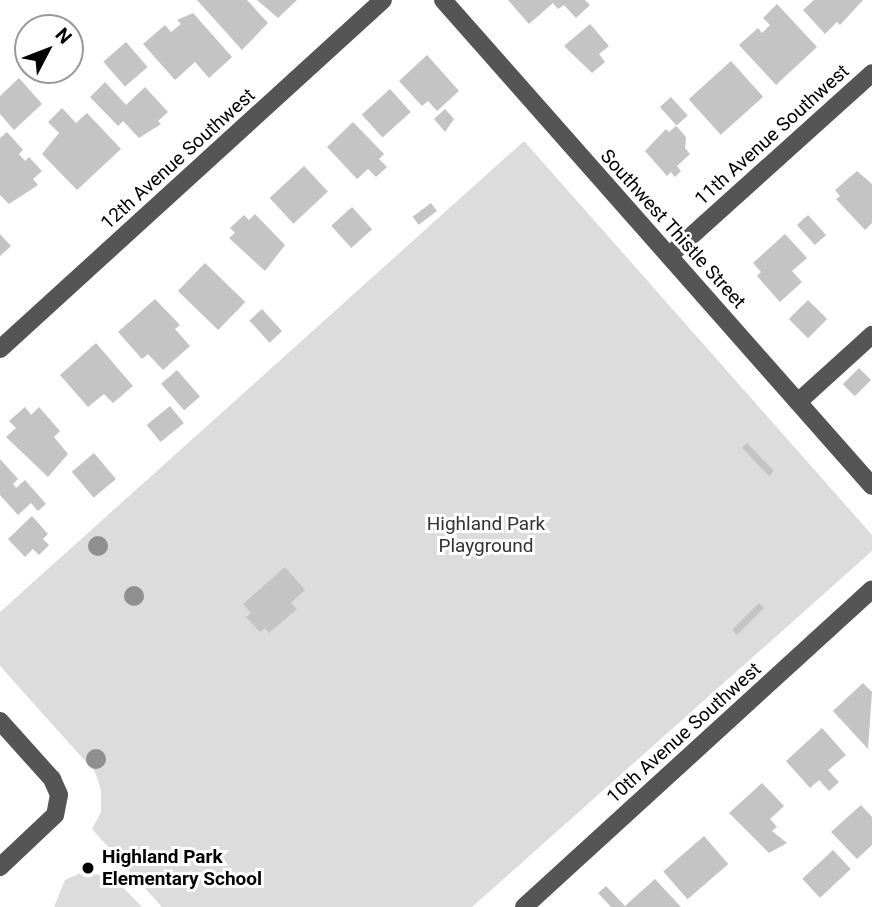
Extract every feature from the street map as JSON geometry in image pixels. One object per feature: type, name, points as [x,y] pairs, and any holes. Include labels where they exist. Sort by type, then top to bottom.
[{"type":"street","name":"12th Avenue Southwest","points":[[0,349],[383,0]]},
{"type":"street","name":"Southwest Thistle Street","points":[[443,0],[872,486]]},
{"type":"street","name":"11th Avenue Southwest","points":[[668,256],[872,73]]},
{"type":"street","points":[[798,401],[872,335]]},
{"type":"street","name":"10th Avenue Southwest","points":[[524,907],[872,589]]},
{"type":"street","points":[[0,722],[52,779],[59,795],[57,806],[46,826],[0,867]]},
{"type":"green space","name":"Highland Park Playground","points":[[524,141],[872,535],[872,551],[472,907],[162,907],[92,829],[101,812],[101,790],[95,772],[0,666],[0,612]]},
{"type":"green space","points":[[85,871],[116,880],[142,907],[54,907],[65,880]]},
{"type":"building","points":[[197,0],[247,0],[268,23],[242,50]]},
{"type":"building","points":[[257,0],[297,0],[278,18]]},
{"type":"building","points":[[508,0],[585,0],[590,5],[576,18],[564,5],[558,9],[553,3],[529,24]]},
{"type":"building","points":[[814,0],[863,0],[840,25],[837,22],[825,34],[803,10]]},
{"type":"building","points":[[777,4],[817,47],[776,85],[739,45],[758,28],[762,33],[770,25],[763,18]]},
{"type":"building","points":[[193,13],[232,57],[209,78],[195,62],[175,80],[143,44],[165,25],[171,32],[181,24],[177,20]]},
{"type":"building","points":[[590,24],[609,46],[599,54],[605,62],[592,73],[564,46]]},
{"type":"building","points":[[126,42],[148,67],[125,87],[103,62]]},
{"type":"building","points":[[427,55],[459,91],[437,111],[428,101],[422,106],[399,81]]},
{"type":"building","points":[[731,61],[763,97],[721,135],[689,99]]},
{"type":"building","points":[[105,82],[126,105],[145,87],[168,112],[158,121],[161,124],[139,138],[123,121],[118,126],[90,97]]},
{"type":"building","points":[[14,83],[24,84],[42,104],[14,130],[0,114],[0,96]]},
{"type":"building","points":[[390,89],[411,112],[383,137],[362,114]]},
{"type":"building","points":[[671,97],[688,116],[677,126],[660,107]]},
{"type":"building","points":[[62,108],[76,123],[87,113],[121,149],[77,190],[42,154],[59,133],[48,122]]},
{"type":"building","points":[[445,109],[454,119],[445,132],[434,119]]},
{"type":"building","points":[[353,122],[384,154],[379,159],[387,167],[376,177],[368,169],[357,179],[327,147]]},
{"type":"building","points":[[676,126],[686,137],[685,148],[690,154],[677,166],[681,171],[675,177],[671,172],[667,176],[645,151],[666,129],[669,132]]},
{"type":"building","points":[[7,132],[23,150],[19,154],[25,161],[29,157],[42,171],[33,179],[38,185],[9,204],[0,195],[0,138]]},
{"type":"building","points":[[304,166],[328,192],[293,224],[270,198]]},
{"type":"building","points":[[857,171],[872,184],[872,223],[865,230],[836,199],[840,196],[835,190]]},
{"type":"building","points":[[431,203],[437,211],[419,225],[413,217]]},
{"type":"building","points":[[352,207],[372,229],[351,248],[331,226]]},
{"type":"building","points":[[255,214],[285,245],[265,271],[229,238],[235,233],[230,228],[244,215],[249,220]]},
{"type":"building","points":[[808,215],[826,235],[815,245],[797,225]]},
{"type":"building","points":[[0,234],[11,246],[0,256]]},
{"type":"building","points":[[785,234],[807,258],[792,271],[802,282],[780,302],[757,276],[761,272],[753,263]]},
{"type":"building","points":[[205,263],[245,302],[218,330],[178,291]]},
{"type":"building","points":[[155,299],[180,325],[175,329],[190,346],[163,370],[148,354],[142,359],[118,332]]},
{"type":"building","points":[[808,300],[827,319],[808,338],[789,319]]},
{"type":"building","points":[[262,309],[282,331],[269,343],[249,320]]},
{"type":"building","points":[[96,343],[133,386],[113,403],[104,394],[88,407],[60,375]]},
{"type":"building","points":[[859,368],[871,380],[855,396],[843,384]]},
{"type":"building","points":[[177,370],[200,396],[184,410],[161,384]]},
{"type":"building","points":[[170,406],[184,423],[161,442],[147,425]]},
{"type":"building","points":[[25,407],[31,415],[39,407],[60,431],[54,437],[68,454],[48,477],[6,437],[16,428],[9,421]]},
{"type":"building","points":[[747,443],[774,471],[769,476],[742,448]]},
{"type":"building","points":[[94,453],[116,479],[94,498],[72,472]]},
{"type":"building","points":[[0,459],[18,479],[13,484],[16,488],[25,480],[46,504],[38,511],[31,503],[18,515],[0,495]]},
{"type":"building","points":[[32,516],[48,534],[43,539],[49,545],[39,555],[33,549],[25,557],[8,539]]},
{"type":"building","points":[[285,567],[305,590],[291,603],[297,609],[269,633],[265,628],[260,632],[246,617],[251,613],[243,604]]},
{"type":"building","points":[[759,603],[764,608],[737,635],[732,630]]},
{"type":"building","points":[[863,683],[872,692],[868,749],[833,711]]},
{"type":"building","points":[[822,728],[846,755],[828,770],[839,782],[829,791],[819,780],[810,788],[786,761]]},
{"type":"building","points":[[762,783],[784,806],[770,819],[777,827],[772,831],[787,843],[769,853],[729,813]]},
{"type":"building","points":[[861,805],[872,817],[872,845],[857,859],[831,832]]},
{"type":"building","points":[[704,836],[728,864],[688,899],[663,871]]},
{"type":"building","points":[[833,850],[851,869],[820,898],[802,879]]},
{"type":"building","points":[[655,879],[681,907],[611,907],[598,893],[606,886],[625,906]]},
{"type":"place","name":"Highland Park Elementary School","points":[[88,868]]}]
